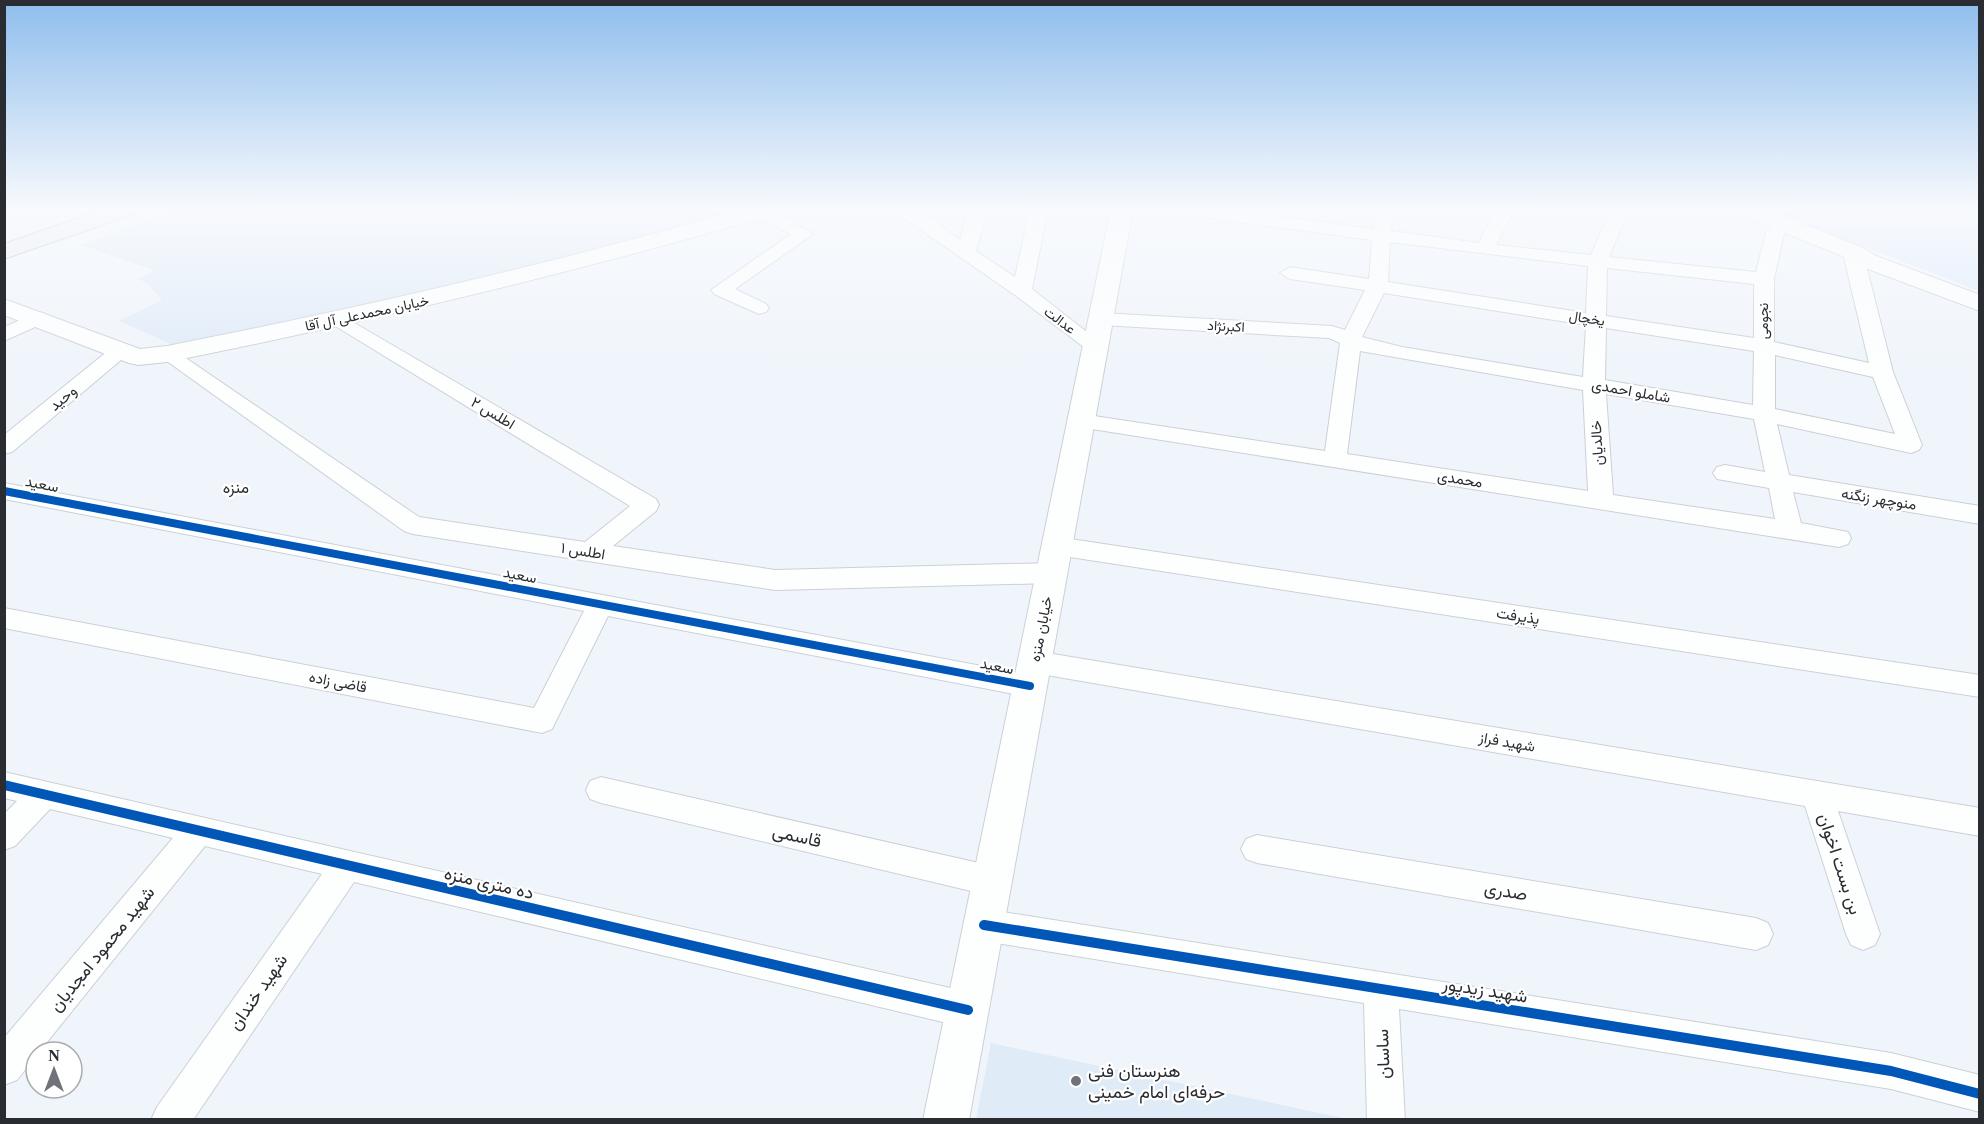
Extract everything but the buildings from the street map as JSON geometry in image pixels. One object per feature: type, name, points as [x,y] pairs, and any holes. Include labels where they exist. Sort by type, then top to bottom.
[{"type":"street","name":"خیابان محمدعلی آل آقا","points":[[4,306],[138,357],[167,354],[339,320],[576,261]]},
{"type":"street","points":[[759,308],[721,290],[763,261]]},
{"type":"street","name":"عدالت","points":[[980,261],[1022,291],[1098,333]]},
{"type":"street","points":[[1022,291],[1028,261]]},
{"type":"street","name":"خیابان منزه","points":[[946,1119],[1112,261]]},
{"type":"street","points":[[1335,460],[1350,338],[1378,285],[1379,261]]},
{"type":"street","name":"خالدیان","points":[[1598,261],[1594,384],[1601,501]]},
{"type":"street","points":[[1602,261],[1764,279]]},
{"type":"street","name":"نجومی","points":[[1768,261],[1764,279],[1764,414],[1790,531]]},
{"type":"street","points":[[1859,261],[1882,372]]},
{"type":"street","points":[[1870,261],[1980,304]]},
{"type":"street","name":"یخچال","points":[[1290,273],[1763,346],[1882,372]]},
{"type":"street","points":[[4,335],[39,318]]},
{"type":"street","name":"اطلس ۲","points":[[339,320],[647,505],[589,552]]},
{"type":"street","name":"اکبرنژاد","points":[[1098,333],[1332,332],[1350,338]]},
{"type":"street","name":"شاملو احمدی","points":[[1350,338],[1366,346],[1402,353],[1764,414],[1911,445],[1882,372]]},
{"type":"street","name":"وحید","points":[[4,447],[121,350]]},
{"type":"street","name":"اطلس ۱","points":[[167,354],[412,525],[775,580],[1054,559]]},
{"type":"street","name":"محمدی","points":[[1081,420],[1839,538]]},
{"type":"street","name":"منوچهر زنگنه","points":[[1725,473],[1980,516]]},
{"type":"street","name":"سعید","points":[[4,491],[601,604],[1032,674]]},
{"type":"street","name":"پذیرفت","points":[[1054,559],[1980,686]]},
{"type":"street","name":"قاضی زاده","points":[[4,618],[542,721],[601,604]]},
{"type":"street","name":"شهید فراز","points":[[1032,674],[1980,822]]},
{"type":"street","name":"ده متری منزه","points":[[4,785],[968,1010]]},
{"type":"street","name":"قاسمی","points":[[601,790],[992,881]]},
{"type":"street","points":[[4,836],[44,794]]},
{"type":"street","name":"بن بست اخوان","points":[[1817,795],[1863,934]]},
{"type":"street","name":"شهید محمود امجدیان","points":[[4,1067],[199,830]]},
{"type":"street","name":"صدری","points":[[1257,849],[1756,934]]},
{"type":"street","name":"شهید خندان","points":[[170,1119],[347,865]]},
{"type":"street","name":"شهید زیدپور","points":[[984,925],[1891,1071],[1980,1094]]},
{"type":"street","name":"ساسان","points":[[1381,989],[1386,1119]]},
{"type":"shaded area","points":[[129,261],[548,261],[374,305],[173,345],[119,321],[162,300],[150,286],[139,279],[154,270]]},
{"type":"shaded area","points":[[1903,261],[1979,261],[1979,291]]},
{"type":"shaded area","name":"هنرستان فنی حرفه‌ای امام خمینی","points":[[991,1043],[1348,1119],[976,1119]]},
{"type":"cycle path","points":[[4,491],[1030,686]]},
{"type":"cycle path","points":[[4,785],[968,1010]]},
{"type":"cycle path","points":[[984,925],[1891,1071],[1980,1094]]},
{"type":"place","name":"هنرستان فنی حرفه‌ای امام خمینی","points":[[1076,1081]]},
{"type":"district","name":"منزه","points":[[236,487]]}]
